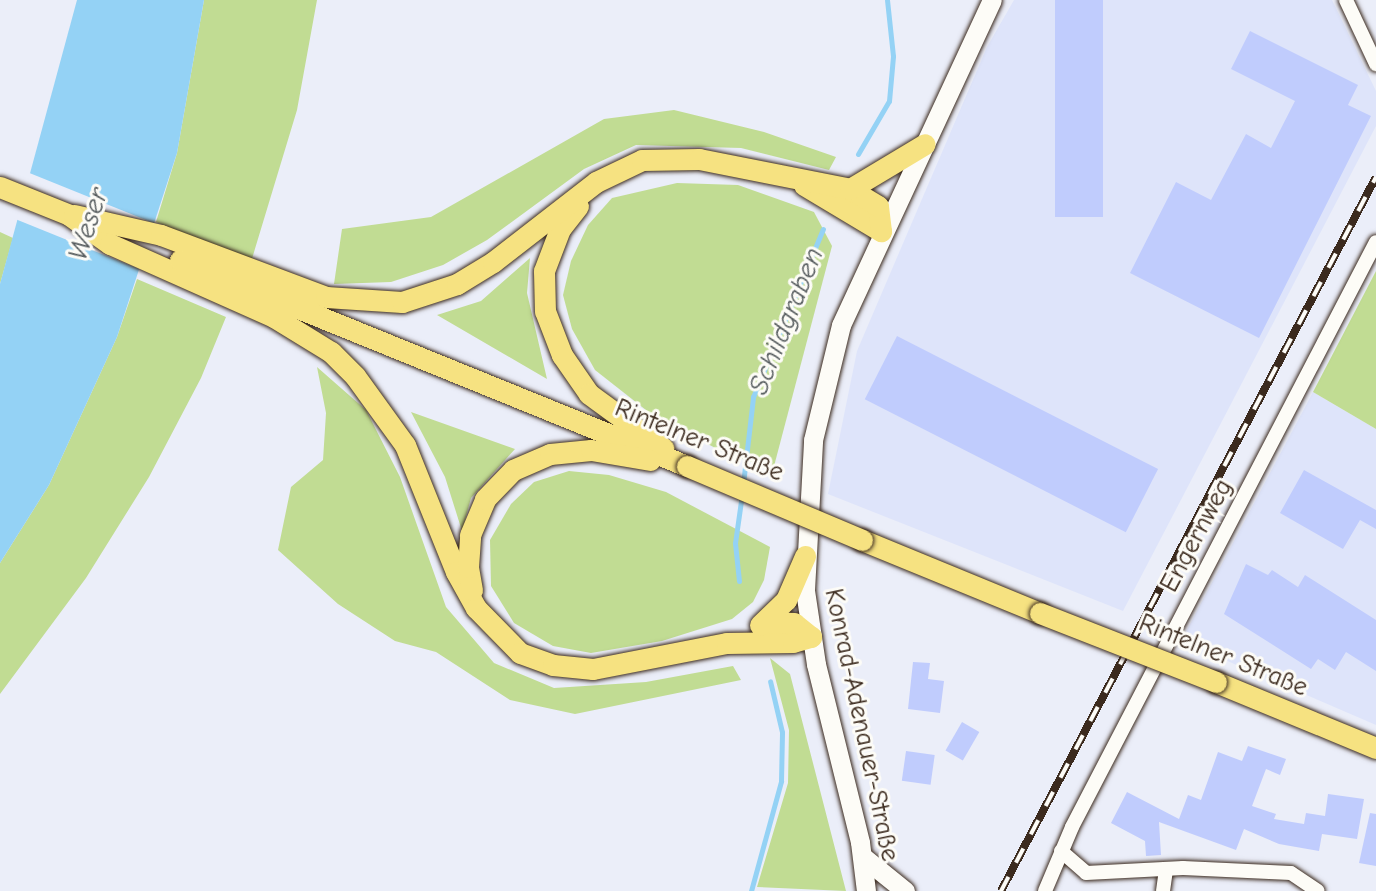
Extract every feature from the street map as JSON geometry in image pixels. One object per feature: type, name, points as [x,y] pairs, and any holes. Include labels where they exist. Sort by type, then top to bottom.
[{"type":"main road","name":"Konrad-Adenauer-Straße","points":[[866,891],[863,857],[810,636],[804,556],[808,482],[823,387],[841,325],[881,231],[925,144],[989,4]]},
{"type":"main road","points":[[850,189],[925,144]]},
{"type":"main road","points":[[321,306],[402,302],[430,296],[494,262],[596,181],[642,160],[667,156],[740,165],[797,180],[850,189],[878,206],[881,231]]},
{"type":"main road","points":[[797,180],[881,231]]},
{"type":"main road","points":[[596,181],[560,229],[544,271],[545,312],[562,355],[589,394],[687,466]]},
{"type":"main road","points":[[0,187],[69,215],[110,244],[274,317],[310,338],[355,376],[393,423],[419,473],[456,572],[476,608],[520,653],[571,668],[624,666],[727,643],[793,642],[810,636]]},
{"type":"main road","name":"Rintelner Straße","points":[[69,215],[117,222],[161,235],[862,540],[1376,748]]},
{"type":"main road","points":[[476,608],[468,567],[470,535],[485,499],[513,470],[550,454],[591,450],[687,466]]},
{"type":"main road","points":[[727,643],[765,622],[791,592],[804,556]]},
{"type":"main road","points":[[765,622],[793,623],[810,636]]},
{"type":"main road","points":[[863,857],[905,891]]},
{"type":"street","points":[[1346,0],[1376,64]]},
{"type":"street","name":"Engernweg","points":[[1045,891],[1061,851],[1376,242]]},
{"type":"street","points":[[1061,851],[1086,873],[1166,869],[1291,873],[1318,891]]},
{"type":"street","points":[[1163,891],[1166,869]]},
{"type":"shaded area","points":[[1014,0],[1332,0],[1376,91],[1376,126],[1123,611],[828,494],[857,351],[987,47]]},
{"type":"shaded area","points":[[1313,392],[1376,429],[1376,725],[1181,641]]},
{"type":"green space","points":[[204,0],[317,0],[297,110],[251,262],[156,222],[177,153]]},
{"type":"green space","points":[[674,110],[764,132],[836,157],[829,170],[741,148],[636,145],[584,169],[487,240],[443,265],[391,282],[334,284],[342,229],[431,217],[604,119]]},
{"type":"green space","points":[[677,183],[738,185],[814,212],[832,246],[773,470],[721,451],[651,414],[595,370],[572,329],[563,295],[571,261],[588,225],[612,198]]},
{"type":"green space","points":[[0,232],[13,238],[0,284]]},
{"type":"green space","points":[[530,258],[527,293],[547,379],[437,315],[481,301]]},
{"type":"green space","points":[[1376,271],[1376,429],[1313,392]]},
{"type":"green space","points":[[137,279],[226,317],[201,378],[149,477],[86,578],[0,694],[0,563],[49,485],[117,337]]},
{"type":"green space","points":[[317,367],[366,410],[400,477],[446,607],[494,663],[554,688],[646,682],[733,666],[741,680],[575,714],[510,700],[436,652],[395,641],[338,604],[278,550],[291,487],[323,460],[326,413]]},
{"type":"green space","points":[[411,412],[515,449],[471,498],[462,531],[445,477]]},
{"type":"green space","points":[[569,471],[609,475],[666,492],[770,547],[764,580],[753,602],[732,619],[662,641],[591,653],[553,646],[514,623],[491,586],[490,540],[511,504],[534,482]]},
{"type":"green space","points":[[770,658],[790,674],[846,891],[757,887],[788,783],[789,730]]},
{"type":"water","name":"Weser","points":[[77,0],[204,0],[177,153],[117,337],[49,485],[0,563],[0,284]]},
{"type":"pier","points":[[27,172],[160,226],[142,270],[9,217]]},
{"type":"building","points":[[1055,0],[1103,0],[1103,217],[1055,217]]},
{"type":"building","points":[[1250,31],[1358,85],[1348,105],[1371,116],[1259,338],[1130,273],[1176,182],[1211,200],[1246,134],[1271,148],[1295,101],[1231,69]]},
{"type":"building","points":[[897,336],[1158,469],[1126,532],[865,399]]},
{"type":"building","points":[[1304,470],[1376,510],[1376,529],[1360,520],[1343,549],[1280,513]]},
{"type":"building","points":[[1246,564],[1268,575],[1272,570],[1298,587],[1305,575],[1376,620],[1376,671],[1346,652],[1335,670],[1318,659],[1311,669],[1224,614]]},
{"type":"building","points":[[913,662],[930,663],[928,679],[944,681],[940,713],[908,709]]},
{"type":"building","points":[[962,722],[979,732],[963,761],[946,751]]},
{"type":"building","points":[[1248,746],[1286,759],[1280,775],[1266,769],[1252,806],[1276,814],[1274,819],[1304,824],[1306,813],[1325,816],[1328,794],[1364,799],[1357,839],[1322,834],[1319,851],[1279,844],[1244,829],[1236,850],[1159,822],[1161,855],[1146,856],[1145,841],[1111,823],[1127,792],[1179,819],[1188,795],[1201,800],[1218,752],[1242,761]]},
{"type":"building","points":[[906,751],[935,755],[931,785],[902,781]]},
{"type":"building","points":[[1370,813],[1376,814],[1376,866],[1359,863]]},
{"type":"waterway","name":"Schildgraben","points":[[858,154],[889,101],[893,56],[887,0]]},
{"type":"waterway","name":"Schildgraben","points":[[743,484],[753,397],[823,229]]},
{"type":"waterway","name":"Schildgraben","points":[[739,581],[735,543],[742,494]]},
{"type":"waterway","name":"Schildgraben","points":[[751,891],[781,781],[782,732],[770,681]]},
{"type":"railway","points":[[1001,891],[1376,177]]}]
